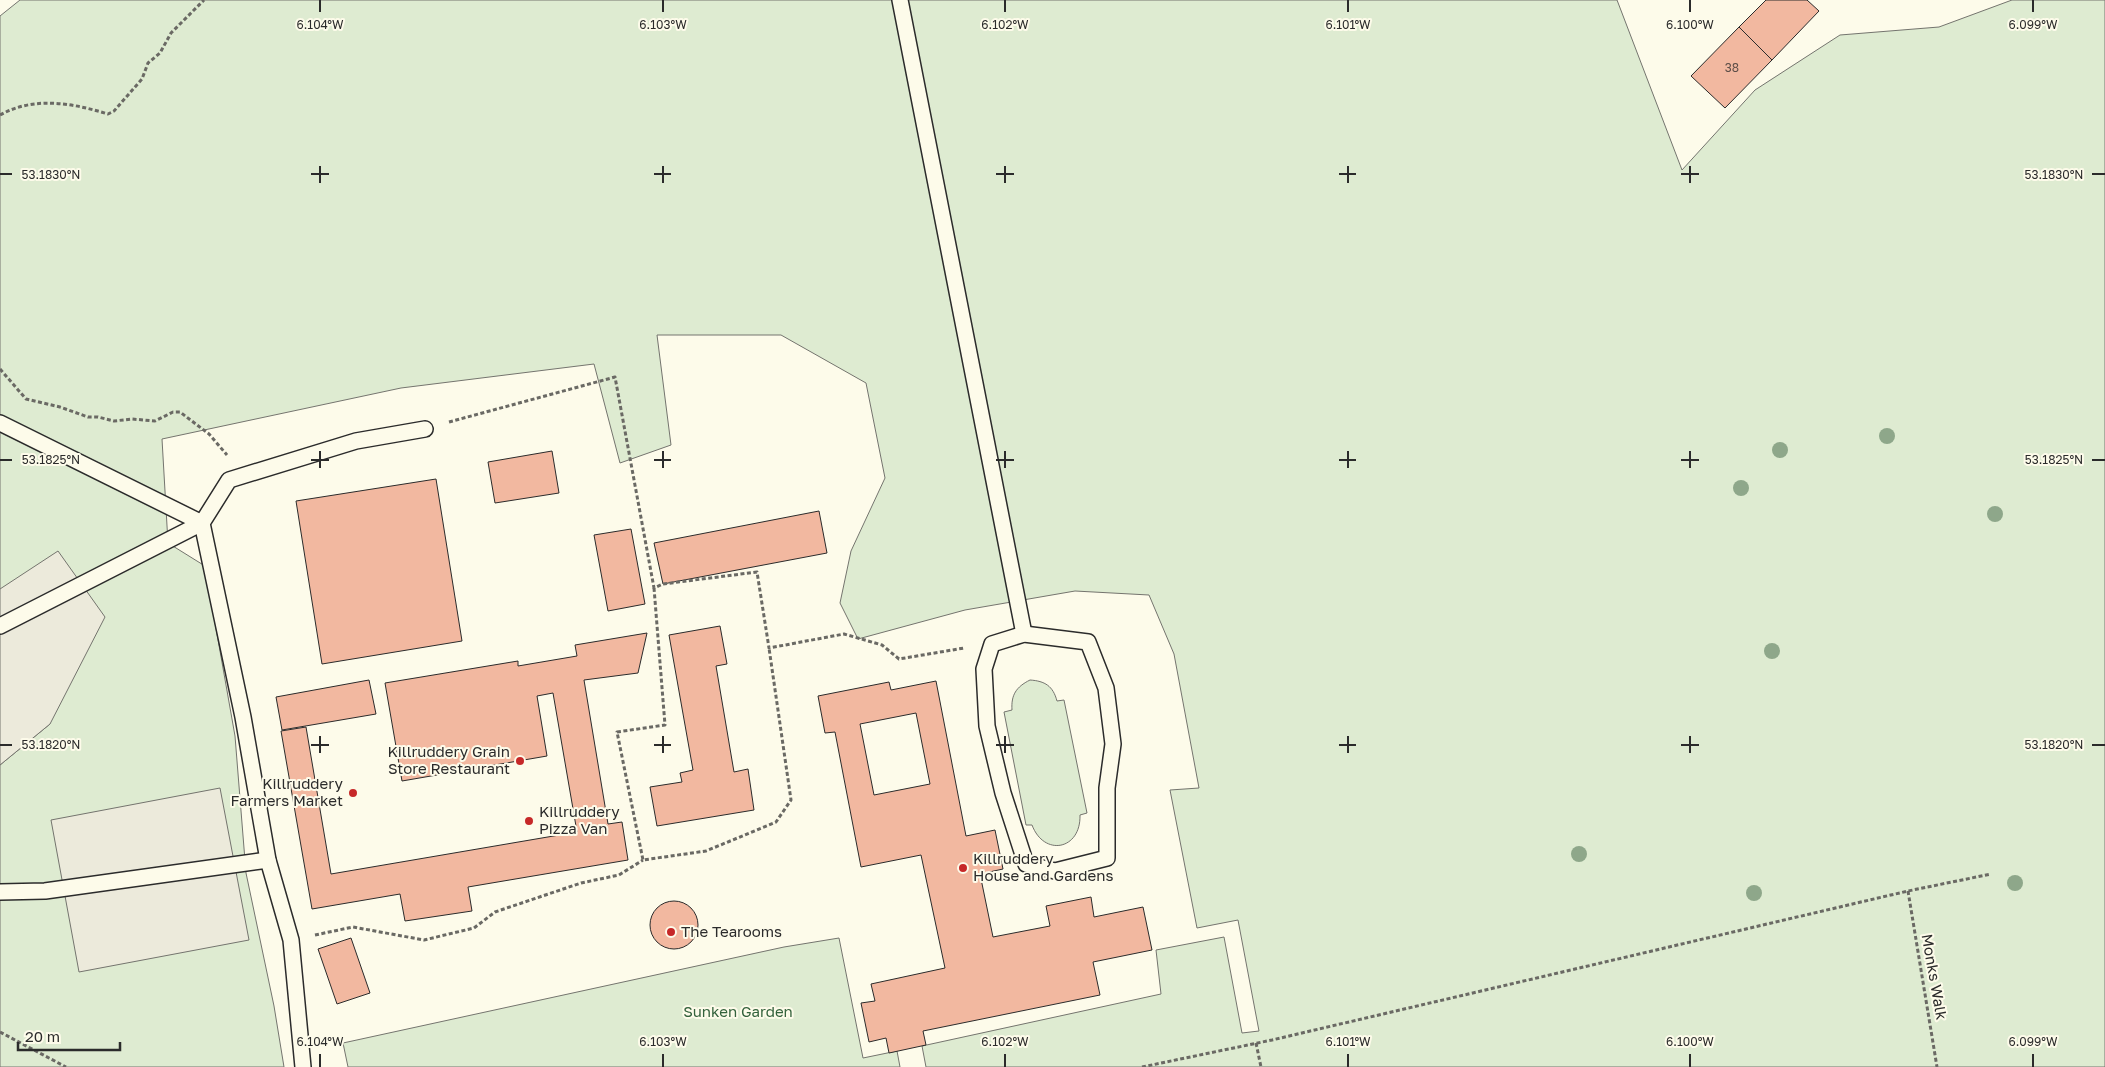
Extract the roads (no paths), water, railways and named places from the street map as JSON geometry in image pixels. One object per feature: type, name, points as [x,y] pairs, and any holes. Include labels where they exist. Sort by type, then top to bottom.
[{"type":"lane","points":[[900,0],[1024,634]]},
{"type":"lane","points":[[0,423],[202,523]]},
{"type":"lane","points":[[0,626],[202,523],[229,480],[356,441],[425,429]]},
{"type":"lane","points":[[202,523],[243,717],[268,860],[291,940],[303,1067]]},
{"type":"lane","points":[[1024,634],[1088,642],[1106,688],[1113,744],[1108,788],[1107,858],[1055,871],[1026,864],[1003,793],[987,726],[984,669],[992,644],[1024,634]]},
{"type":"lane","points":[[0,892],[45,891],[268,860]]},
{"type":"place","name":"Killruddery Grain Store Restaurant","points":[[520,761]]},
{"type":"place","name":"Killruddery Farmers Market","points":[[353,793]]},
{"type":"place","name":"Killruddery Pizza Van","points":[[529,821]]},
{"type":"place","name":"Killruddery House and Gardens","points":[[963,868]]},
{"type":"place","name":"The Tearooms","points":[[671,932]]},
{"type":"park label","name":"Sunken Garden","points":[[738,1012]]}]
